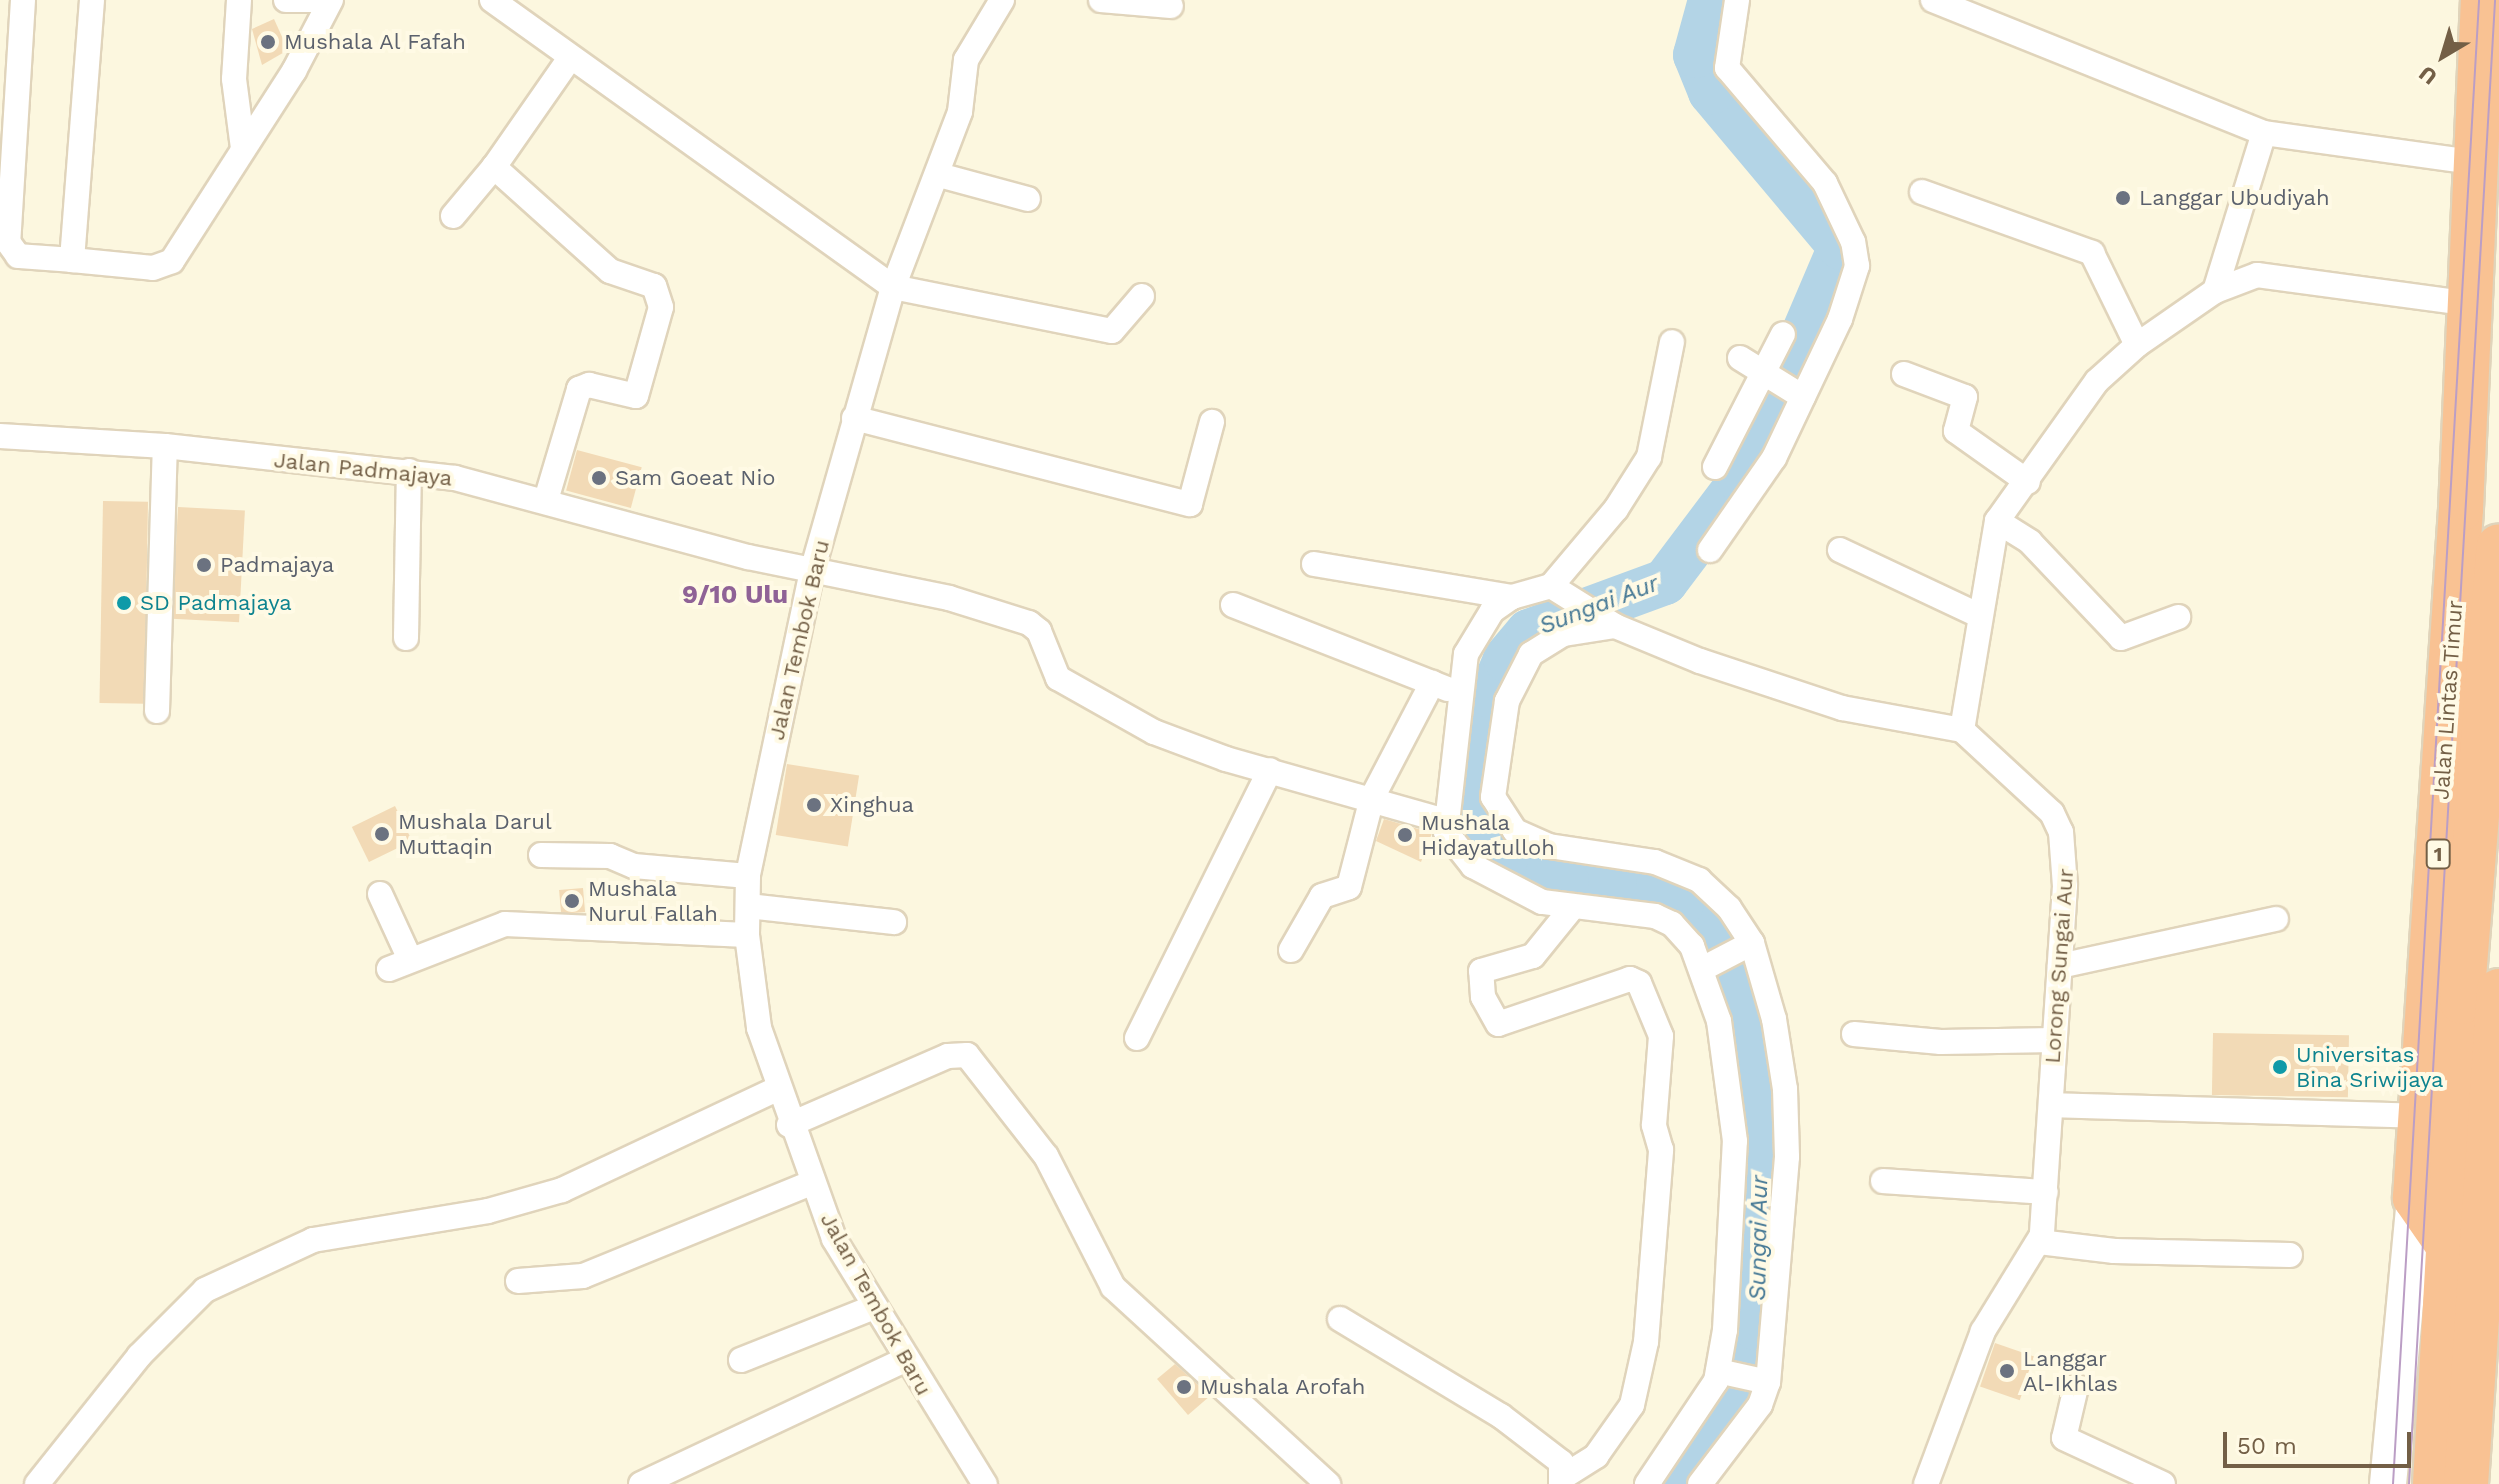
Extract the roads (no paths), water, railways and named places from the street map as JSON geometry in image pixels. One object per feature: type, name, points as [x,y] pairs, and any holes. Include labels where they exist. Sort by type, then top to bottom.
[{"type":"highway","name":"Jalan Lintas Timur","points":[[2415,1198],[2467,406],[2465,303],[2483,0]]},
{"type":"highway","points":[[2466,1484],[2489,1275],[2491,636],[2499,547]]},
{"type":"highway","points":[[2454,607],[2491,636]]},
{"type":"highway","points":[[2432,970],[2489,1006]]},
{"type":"highway","points":[[2435,1484],[2449,1247],[2489,1006]]},
{"type":"highway","points":[[2415,1198],[2449,1247]]},
{"type":"street","points":[[23,0],[8,242],[18,256],[165,266],[243,148],[331,0]]},
{"type":"street","points":[[72,260],[92,0]]},
{"type":"street","points":[[239,0],[234,79],[243,148]]},
{"type":"street","points":[[286,0],[318,0]]},
{"type":"street","points":[[492,0],[893,287],[1112,331],[1142,296]]},
{"type":"street","points":[[1101,0],[1171,6]]},
{"type":"street","points":[[1710,550],[1774,458],[1857,266],[1845,220],[1825,183],[1727,68],[1737,0]]},
{"type":"street","points":[[1933,0],[2264,133],[2472,162]]},
{"type":"street","name":"Jalan Tembok Baru","points":[[985,1484],[897,1364],[874,1307],[834,1239],[789,1125],[759,1028],[747,935],[748,876],[812,571],[854,418],[893,287],[939,175],[960,112],[966,60],[1005,1]]},
{"type":"street","points":[[453,216],[494,167],[570,58]]},
{"type":"street","points":[[2215,291],[2264,133]]},
{"type":"street","points":[[494,167],[610,271],[654,286],[661,296],[636,396],[589,385],[579,389],[546,500]]},
{"type":"street","points":[[939,175],[1028,199]]},
{"type":"street","points":[[1922,192],[2092,253],[2137,345]]},
{"type":"street","points":[[1314,564],[1512,597],[1558,589],[1610,623],[1842,708],[1962,730],[1997,521],[2028,482],[2097,381],[2137,345],[2215,291],[2257,275],[2465,303]]},
{"type":"street","points":[[1715,467],[1768,376],[1783,334]]},
{"type":"street","points":[[1558,589],[1649,457],[1672,342]]},
{"type":"street","points":[[1740,358],[1799,395]]},
{"type":"street","points":[[1904,374],[1965,397],[1956,431],[2028,482]]},
{"type":"street","points":[[854,418],[1190,504],[1212,422]]},
{"type":"street","name":"Jalan Padmajaya","points":[[0,436],[165,446],[409,471],[546,500],[812,571],[949,598],[1029,623],[1039,631],[1058,678],[1193,748],[1445,821]]},
{"type":"street","points":[[157,711],[165,446]]},
{"type":"street","points":[[406,638],[409,471]]},
{"type":"street","points":[[1997,521],[2030,542],[2112,634],[2129,638],[2178,617]]},
{"type":"street","points":[[1840,550],[1980,616]]},
{"type":"street","points":[[1512,597],[1482,624],[1466,654],[1445,821],[1450,844],[1473,866],[1542,902],[1571,909],[1655,916],[1672,924],[1707,967],[1731,1072],[1735,1141],[1731,1279],[1747,1377],[1760,1405],[1700,1484]]},
{"type":"street","points":[[1233,605],[1459,693]]},
{"type":"street","points":[[1610,623],[1550,640],[1515,677],[1495,808],[1515,831],[1549,846],[1655,862],[1699,880],[1729,908],[1747,946],[1774,1019],[1785,1089],[1787,1157],[1747,1377],[1701,1410],[1647,1484]]},
{"type":"street","points":[[1291,950],[1322,896],[1349,887],[1372,798],[1432,683]]},
{"type":"street","name":"Lorong Sungai Aur","points":[[1926,1484],[1983,1331],[2039,1242],[2046,1192],[2066,850],[2052,813],[1962,730]]},
{"type":"street","points":[[1137,1038],[1270,770]]},
{"type":"street","points":[[541,855],[610,856],[634,866],[748,876]]},
{"type":"street","points":[[380,894],[399,963],[505,924],[747,935]]},
{"type":"street","points":[[748,906],[894,922]]},
{"type":"street","points":[[1340,1319],[1501,1416],[1561,1462],[1564,1479],[1596,1456],[1632,1405],[1646,1342],[1661,1150],[1654,1125],[1661,1036],[1639,983],[1630,979],[1498,1024],[1483,997],[1481,971],[1533,956],[1571,909]]},
{"type":"street","points":[[2060,966],[2276,919]]},
{"type":"street","points":[[1707,967],[1747,946]]},
{"type":"street","points":[[1854,1034],[1941,1042],[2054,1040]]},
{"type":"street","points":[[789,1125],[948,1056],[967,1055],[1046,1156],[1113,1287],[1328,1484]]},
{"type":"street","points":[[37,1484],[139,1356],[205,1290],[313,1240],[488,1211],[562,1190],[777,1089]]},
{"type":"street","points":[[2051,1105],[2422,1116]]},
{"type":"street","points":[[1883,1181],[2046,1192]]},
{"type":"street","points":[[518,1281],[583,1276],[811,1183]]},
{"type":"street","points":[[2388,1484],[2415,1198]]},
{"type":"street","points":[[2039,1242],[2290,1255]]},
{"type":"street","points":[[741,1360],[874,1307]]},
{"type":"street","points":[[641,1484],[897,1364]]},
{"type":"street","points":[[2076,1387],[2064,1438],[2163,1484]]},
{"type":"waterway","name":"Sungai Aur","points":[[1677,1484],[1747,1388],[1757,1328],[1761,1054],[1717,932],[1681,904],[1614,885],[1566,881],[1505,860],[1480,823],[1491,695],[1506,659],[1529,632],[1665,582],[1741,481],[1841,247],[1711,92],[1696,55],[1711,0]]},
{"type":"tram line","points":[[2393,1484],[2479,0]]},
{"type":"tram line","points":[[2409,1484],[2495,0]]},
{"type":"place","name":"Mushala Al Fafah","points":[[268,42]]},
{"type":"place","name":"Langgar Ubudiyah","points":[[2123,198]]},
{"type":"place","name":"Sam Goeat Nio","points":[[599,478]]},
{"type":"place","name":"Padmajaya","points":[[204,565]]},
{"type":"place","name":"SD Padmajaya","points":[[124,603]]},
{"type":"place","name":"Xinghua","points":[[814,805]]},
{"type":"place","name":"Mushala Darul Muttaqin","points":[[382,834]]},
{"type":"place","name":"Mushala Hidayatulloh","points":[[1405,835]]},
{"type":"place","name":"Mushala Nurul Fallah","points":[[572,901]]},
{"type":"place","name":"Universitas Bina Sriwijaya","points":[[2280,1067]]},
{"type":"place","name":"Langgar Al-Ikhlas","points":[[2007,1371]]},
{"type":"place","name":"Mushala Arofah","points":[[1184,1387]]},
{"type":"district","name":"9/10 Ulu","points":[[735,595]]}]
